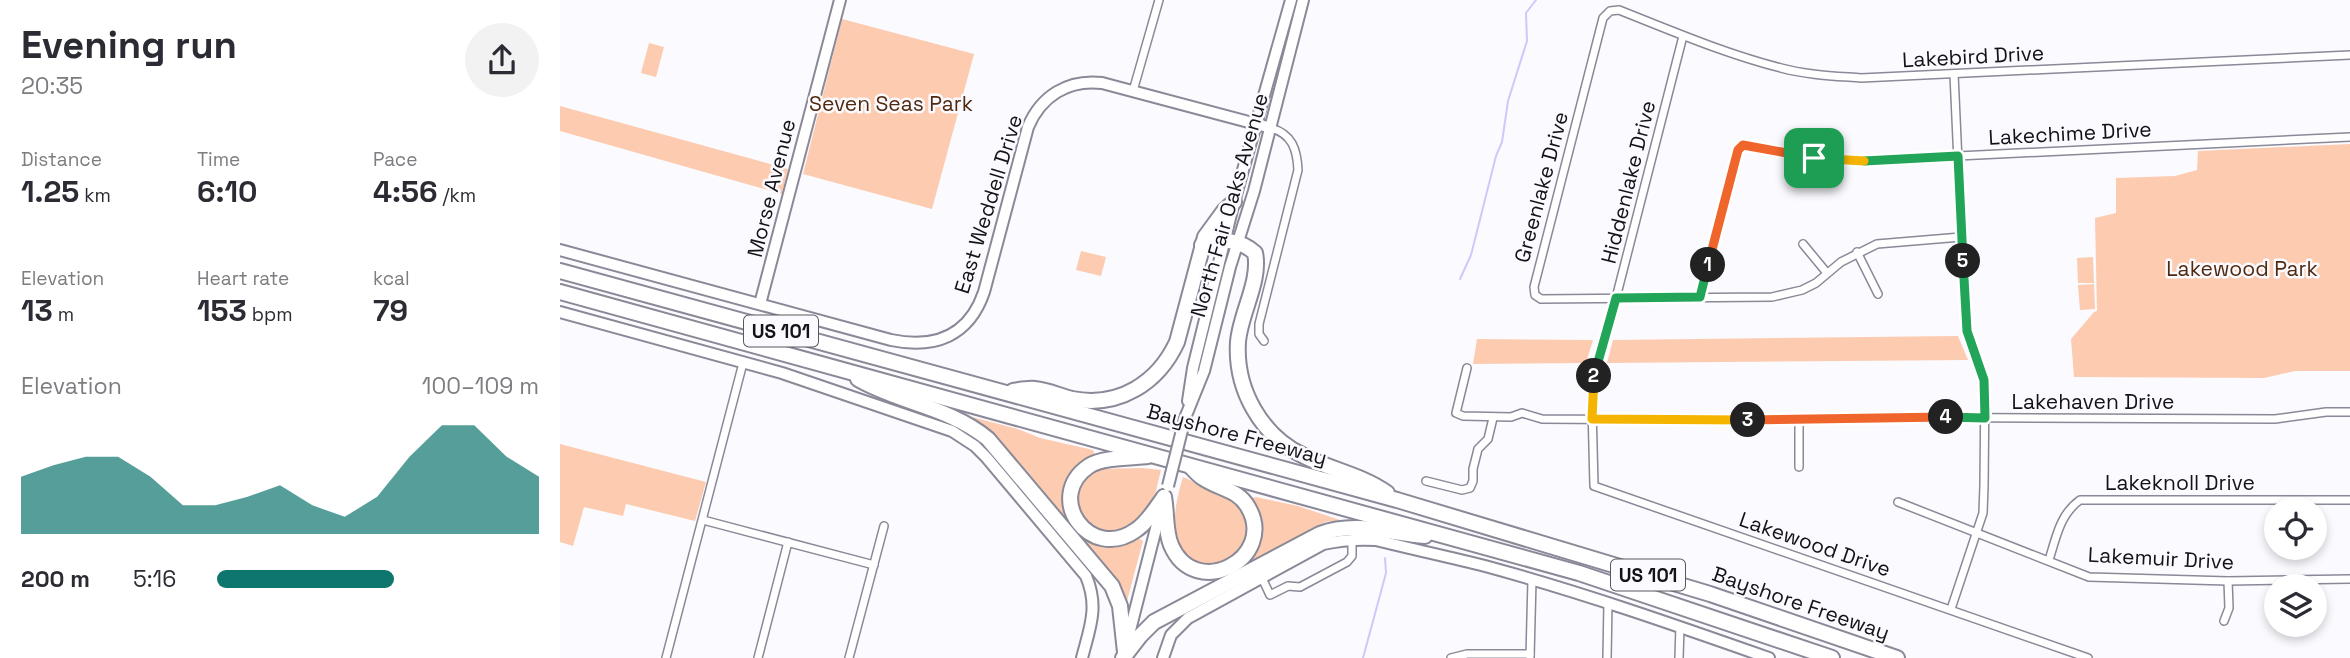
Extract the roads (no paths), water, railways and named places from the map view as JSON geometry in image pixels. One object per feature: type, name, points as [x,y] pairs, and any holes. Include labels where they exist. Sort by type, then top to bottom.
[{"type":"highway","points":[[1001,391],[1035,389],[1073,399],[1106,400],[1124,396],[1151,380],[1166,362],[1177,342],[1208,231],[1234,202]]},
{"type":"highway","points":[[1202,245],[1212,240],[1232,242],[1248,247],[1255,253],[1257,261],[1238,342],[1240,376],[1251,406],[1269,430],[1290,448],[1319,463],[1374,484],[1397,500]]},
{"type":"highway","name":"Bayshore Freeway","points":[[560,271],[1397,500],[1710,594],[1897,658]]},
{"type":"highway","name":"Bayshore Freeway","points":[[560,292],[1458,538],[1654,597],[1832,658]]},
{"type":"highway","points":[[838,368],[873,388],[962,420],[988,439],[1112,586],[1120,606],[1124,656]]},
{"type":"highway","points":[[1153,455],[1107,460],[1088,467],[1072,489],[1072,509],[1077,521],[1087,532],[1100,538],[1115,539],[1137,529],[1166,491]]},
{"type":"highway","points":[[1166,491],[1170,541],[1184,563],[1196,570],[1214,572],[1230,568],[1245,555],[1253,535],[1249,508],[1236,494],[1203,478],[1188,464]]},
{"type":"highway","points":[[1124,656],[1140,636],[1164,616],[1331,530],[1359,527],[1398,534],[1458,538]]},
{"type":"street","name":"Morse Avenue","points":[[761,304],[840,0]]},
{"type":"street","points":[[1133,91],[1159,0]]},
{"type":"street","name":"North Fair Oaks Avenue","points":[[1124,656],[1185,418],[1204,371],[1232,242],[1234,202],[1291,0]]},
{"type":"street","name":"North Fair Oaks Avenue","points":[[1232,242],[1254,191],[1303,0]]},
{"type":"street","name":"Lakebird Drive","points":[[1610,11],[1619,9],[1683,36],[1757,62],[1819,75],[1861,78],[2350,55]]},
{"type":"street","name":"Greenlake Drive","points":[[1610,11],[1603,18],[1534,287],[1535,295],[1541,299],[1616,298]]},
{"type":"street","name":"Hiddenlake Drive","points":[[1592,419],[1595,370],[1683,36]]},
{"type":"street","points":[[1951,609],[1983,513],[1985,418],[1984,380],[1965,316],[1954,74]]},
{"type":"street","name":"East Weddell Drive","points":[[560,250],[908,344],[933,342],[953,334],[973,315],[981,301],[1024,137],[1036,110],[1056,92],[1074,84],[1095,83],[1271,128],[1290,139],[1296,149],[1298,170],[1259,324],[1259,334],[1264,341]]},
{"type":"street","name":"Lakechime Drive","points":[[1700,297],[1738,150],[1743,145],[1792,155],[1856,161],[2350,137]]},
{"type":"street","points":[[1616,298],[1772,297],[1802,290],[1816,283],[1857,252],[1877,243],[1962,237]]},
{"type":"street","points":[[1804,244],[1827,273]]},
{"type":"street","points":[[1857,252],[1878,294]]},
{"type":"street","points":[[560,312],[782,373],[935,424],[975,446],[1086,576],[1094,607],[1082,658]]},
{"type":"street","points":[[666,658],[743,363]]},
{"type":"street","points":[[1426,481],[1462,490],[1470,488],[1473,481],[1478,449],[1488,439],[1493,418],[1456,413],[1467,368]]},
{"type":"street","name":"Lakehaven Drive","points":[[1493,418],[1522,414],[1542,419],[1799,421],[1842,417],[2275,419],[2326,412],[2350,412]]},
{"type":"street","name":"Lakewood Drive","points":[[1592,419],[1594,486],[2088,658]]},
{"type":"street","points":[[1799,421],[1799,467]]},
{"type":"street","name":"Lakeknoll Drive","points":[[2049,560],[2064,515],[2080,500],[2350,500]]},
{"type":"street","name":"Lakemuir Drive","points":[[1898,502],[2089,577],[2228,581],[2350,579]]},
{"type":"street","points":[[703,520],[874,565]]},
{"type":"street","points":[[849,658],[884,526]]},
{"type":"street","points":[[1262,578],[1270,595],[1289,586],[1300,587],[1347,562],[1352,556],[1352,540]]},
{"type":"street","points":[[1163,658],[1171,635],[1188,618],[1323,544],[1352,540],[1376,540],[1484,566],[1680,626],[1752,655],[1769,658]]},
{"type":"street","points":[[758,658],[788,542]]},
{"type":"street","points":[[1451,658],[1467,654],[1530,656],[1532,580]]},
{"type":"street","points":[[2224,621],[2229,608],[2228,581]]},
{"type":"street","points":[[1607,658],[1608,603]]},
{"type":"street","points":[[1679,658],[1680,626]]},
{"type":"waterway","points":[[1460,279],[1471,255],[1502,142],[1508,101],[1527,41],[1526,13],[1536,0]]},
{"type":"waterway","points":[[1363,658],[1386,573],[1385,558]]},
{"type":"park label","name":"Seven Seas Park","points":[[891,103]]},
{"type":"park label","name":"Lakewood Park","points":[[2242,268]]}]
